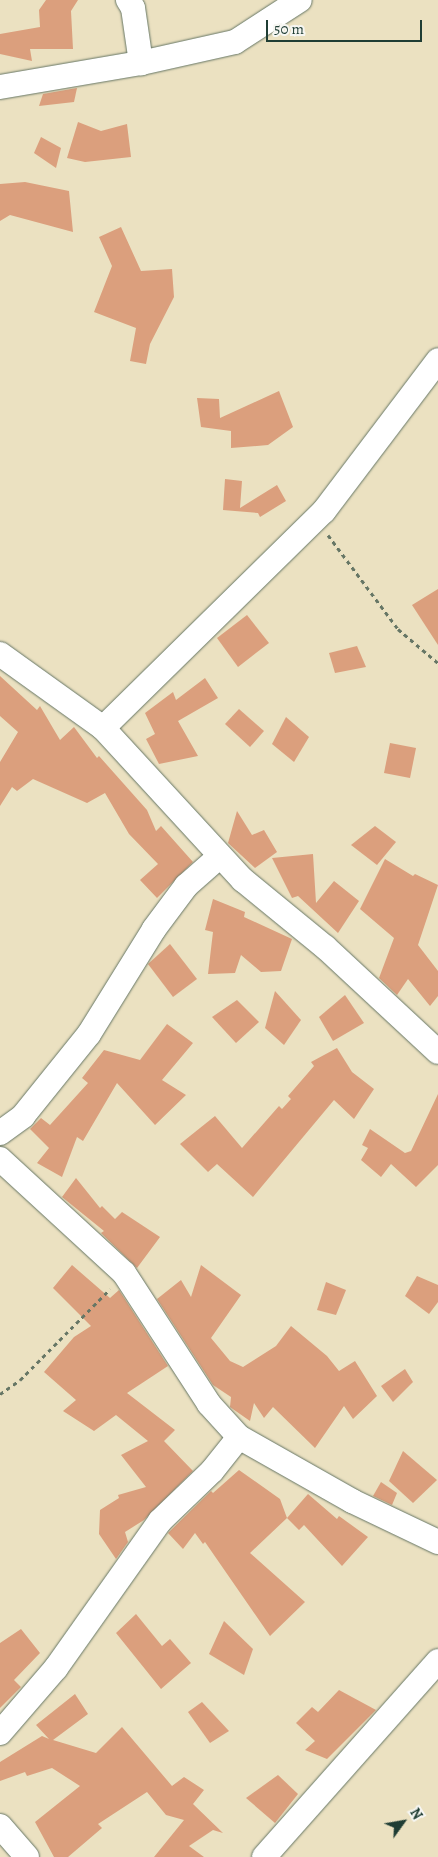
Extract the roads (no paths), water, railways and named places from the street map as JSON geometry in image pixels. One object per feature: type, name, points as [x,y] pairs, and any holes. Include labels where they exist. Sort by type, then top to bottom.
[{"type":"street","points":[[128,0],[133,8],[141,63]]},
{"type":"street","points":[[0,87],[141,63],[235,42],[300,0]]},
{"type":"street","points":[[103,728],[316,519],[380,439],[438,360]]},
{"type":"street","points":[[0,654],[103,728],[243,880],[325,947],[438,1052]]},
{"type":"street","points":[[0,1133],[23,1116],[89,1034],[154,929],[186,886],[220,856]]},
{"type":"street","points":[[0,1159],[124,1273],[209,1404],[238,1437],[352,1501],[438,1542]]},
{"type":"street","points":[[0,1734],[56,1668],[160,1521],[212,1471],[238,1437]]},
{"type":"street","points":[[264,1857],[438,1660]]},
{"type":"street","points":[[0,1826],[27,1857]]}]
